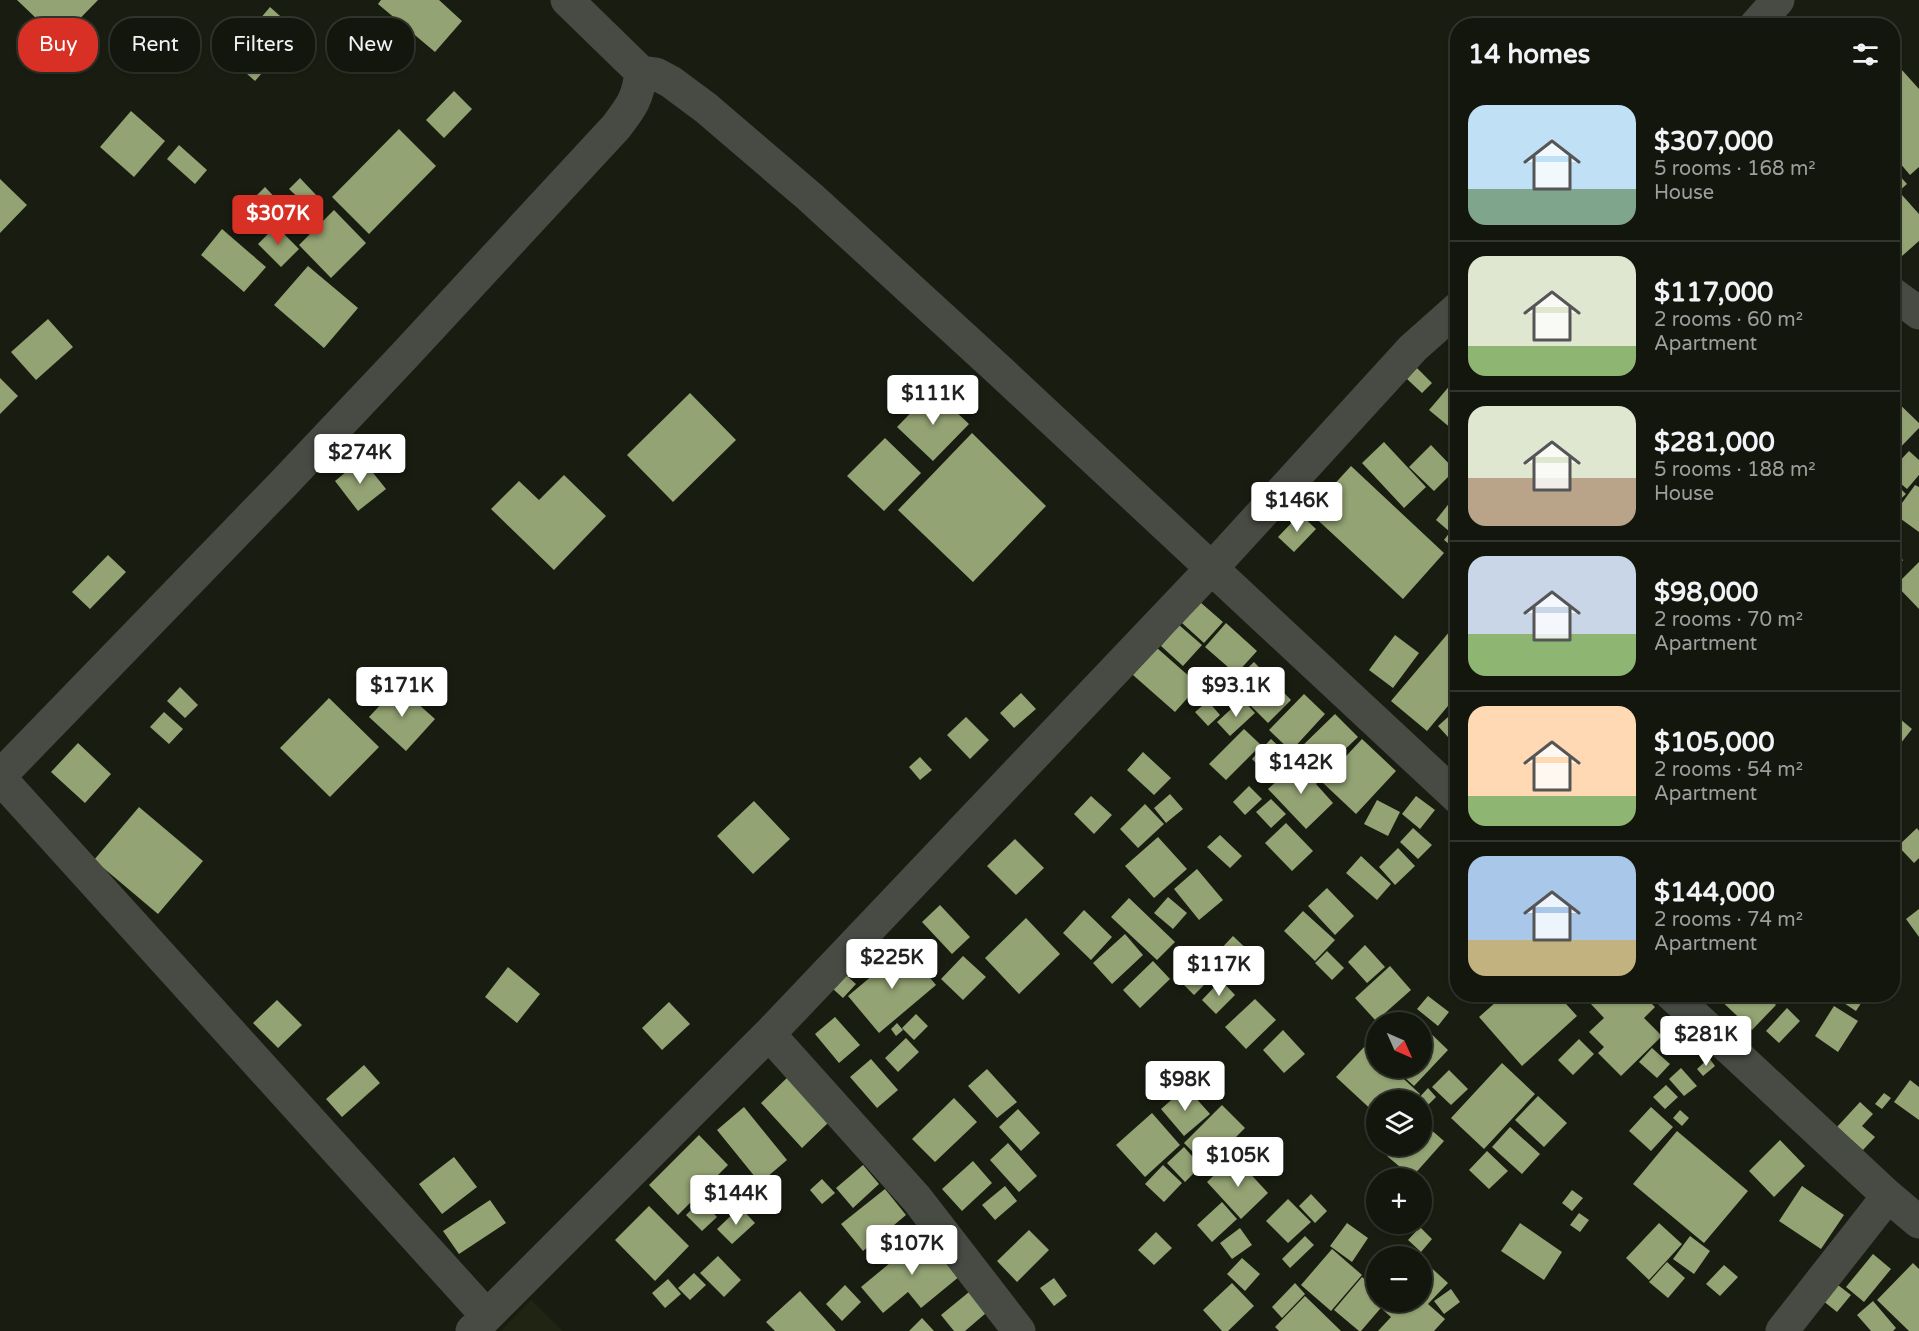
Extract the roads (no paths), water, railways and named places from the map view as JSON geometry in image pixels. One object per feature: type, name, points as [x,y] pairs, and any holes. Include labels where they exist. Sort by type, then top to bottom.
[{"type":"street","points":[[567,0],[642,72],[656,74],[671,82],[706,108],[810,197],[1450,791]]},
{"type":"street","points":[[1762,18],[1778,0]]},
{"type":"street","points":[[642,72],[638,94],[616,127],[307,460],[0,777],[480,1324],[769,1034],[1211,569],[1413,348],[1450,315]]},
{"type":"street","points":[[1900,299],[1919,313]]},
{"type":"street","points":[[1680,1002],[1888,1196],[1919,1222]]},
{"type":"street","points":[[769,1034],[916,1199],[1019,1331]]},
{"type":"street","points":[[1782,1331],[1888,1196]]}]
